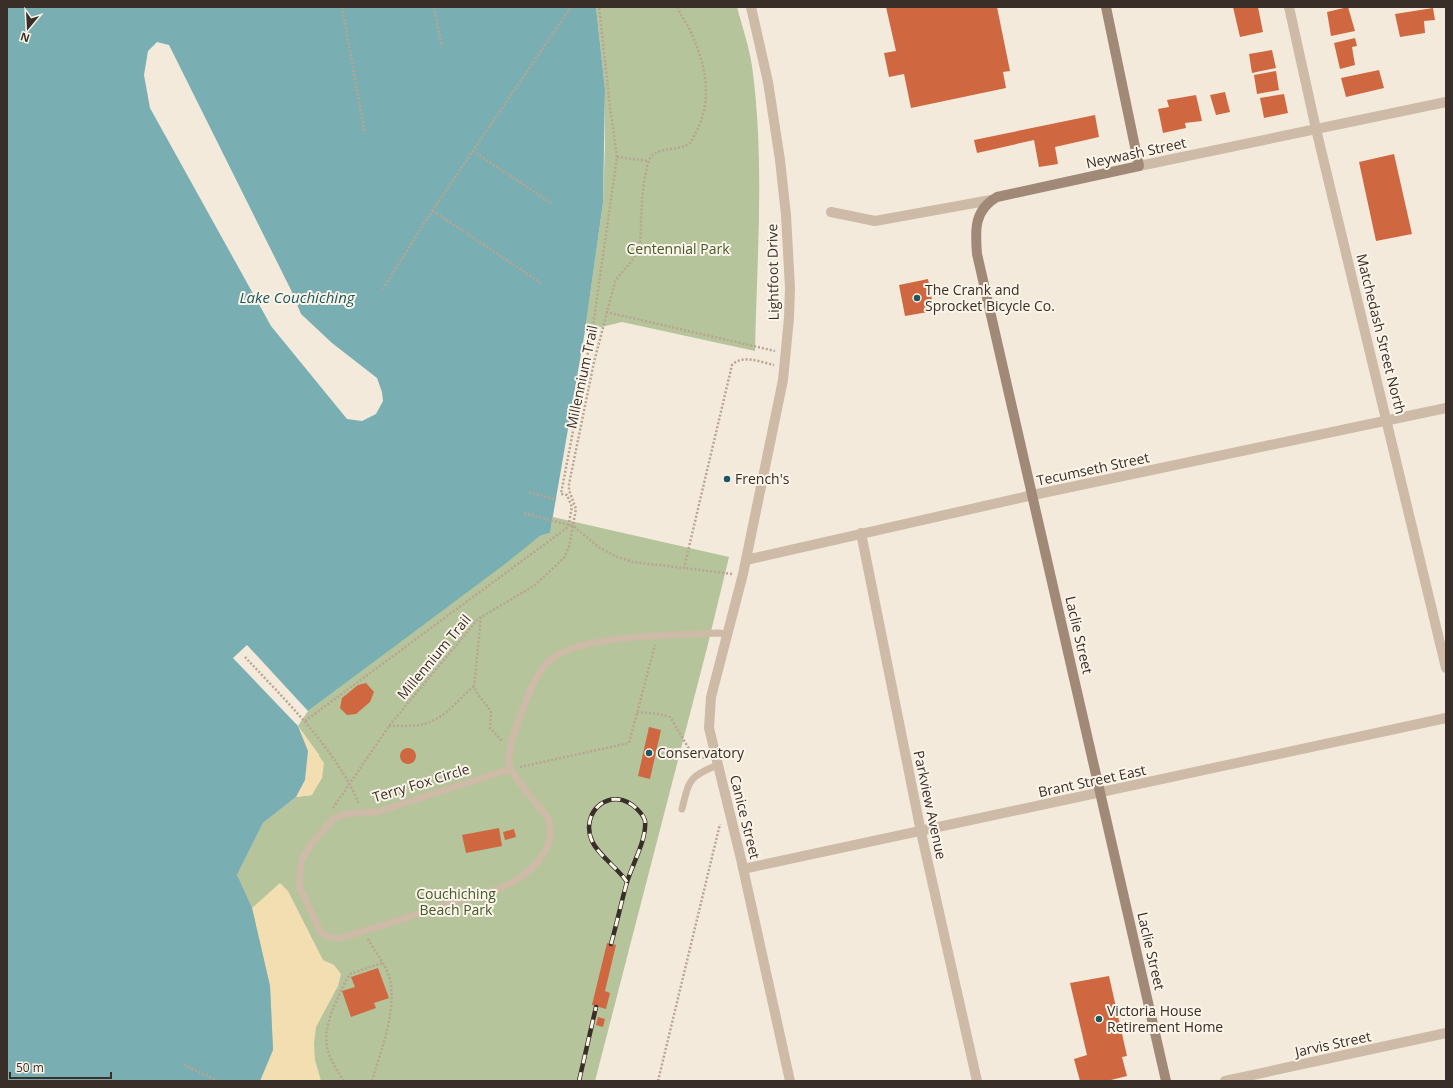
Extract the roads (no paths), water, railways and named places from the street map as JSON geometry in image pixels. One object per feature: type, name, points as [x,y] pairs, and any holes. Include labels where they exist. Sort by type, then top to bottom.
[{"type":"main road","points":[[1106,7],[1139,166]]},
{"type":"main road","name":"Neywash Street","points":[[991,200],[1004,195],[1139,166]]},
{"type":"main road","name":"Laclie Street","points":[[991,200],[983,208],[975,227],[977,254],[1166,1081]]},
{"type":"street","name":"Lightfoot Drive","points":[[746,560],[784,380],[790,288],[786,215],[777,131],[751,7]]},
{"type":"street","name":"Matchedash Street North","points":[[1289,7],[1316,129],[1388,421],[1446,668]]},
{"type":"street","name":"Neywash Street","points":[[1139,166],[1446,102]]},
{"type":"street","name":"Neywash Street","points":[[831,212],[875,221],[991,200]]},
{"type":"street","name":"Tecumseth Street","points":[[746,560],[1033,495],[1446,408]]},
{"type":"street","name":"Parkview Avenue","points":[[861,533],[921,832],[977,1081]]},
{"type":"street","name":"Canice Street","points":[[746,560],[711,697],[709,728],[713,767],[743,869],[790,1081]]},
{"type":"street","name":"Brant Street East","points":[[743,869],[921,832],[1446,718]]},
{"type":"street","name":"Jarvis Street","points":[[1225,1081],[1446,1033]]},
{"type":"lane","points":[[510,769],[510,748],[535,679],[547,663],[559,652],[579,645],[605,640],[718,633],[728,634]]},
{"type":"lane","points":[[682,809],[690,781],[713,767]]},
{"type":"lane","name":"Terry Fox Circle","points":[[510,769],[548,818],[552,828],[550,840],[544,854],[524,876],[494,890],[340,938],[334,938],[320,931],[299,886],[301,862],[310,845],[333,819],[345,814],[377,812],[510,769]]},
{"type":"water","name":"Lake Couchiching","points":[[7,7],[596,7],[605,89],[603,203],[585,331],[550,533],[540,536],[505,564],[308,711],[298,726],[308,751],[305,780],[296,797],[263,823],[237,875],[252,908],[270,986],[273,1050],[260,1081],[7,1081]]},
{"type":"railway","points":[[611,944],[627,882],[644,836],[645,821],[640,812],[627,802],[618,799],[608,800],[600,804],[594,811],[590,820],[589,830],[595,846],[627,882]]},
{"type":"railway","points":[[579,1081],[596,1007]]},
{"type":"place","name":"The Crank and Sprocket Bicycle Co.","points":[[917,298]]},
{"type":"place","name":"French's","points":[[727,479]]},
{"type":"place","name":"Conservatory","points":[[649,753]]},
{"type":"place","name":"Victoria House Retirement Home","points":[[1099,1019]]},
{"type":"park label","name":"Centennial Park","points":[[678,249]]},
{"type":"park label","name":"Couchiching Beach Park","points":[[456,902]]}]
